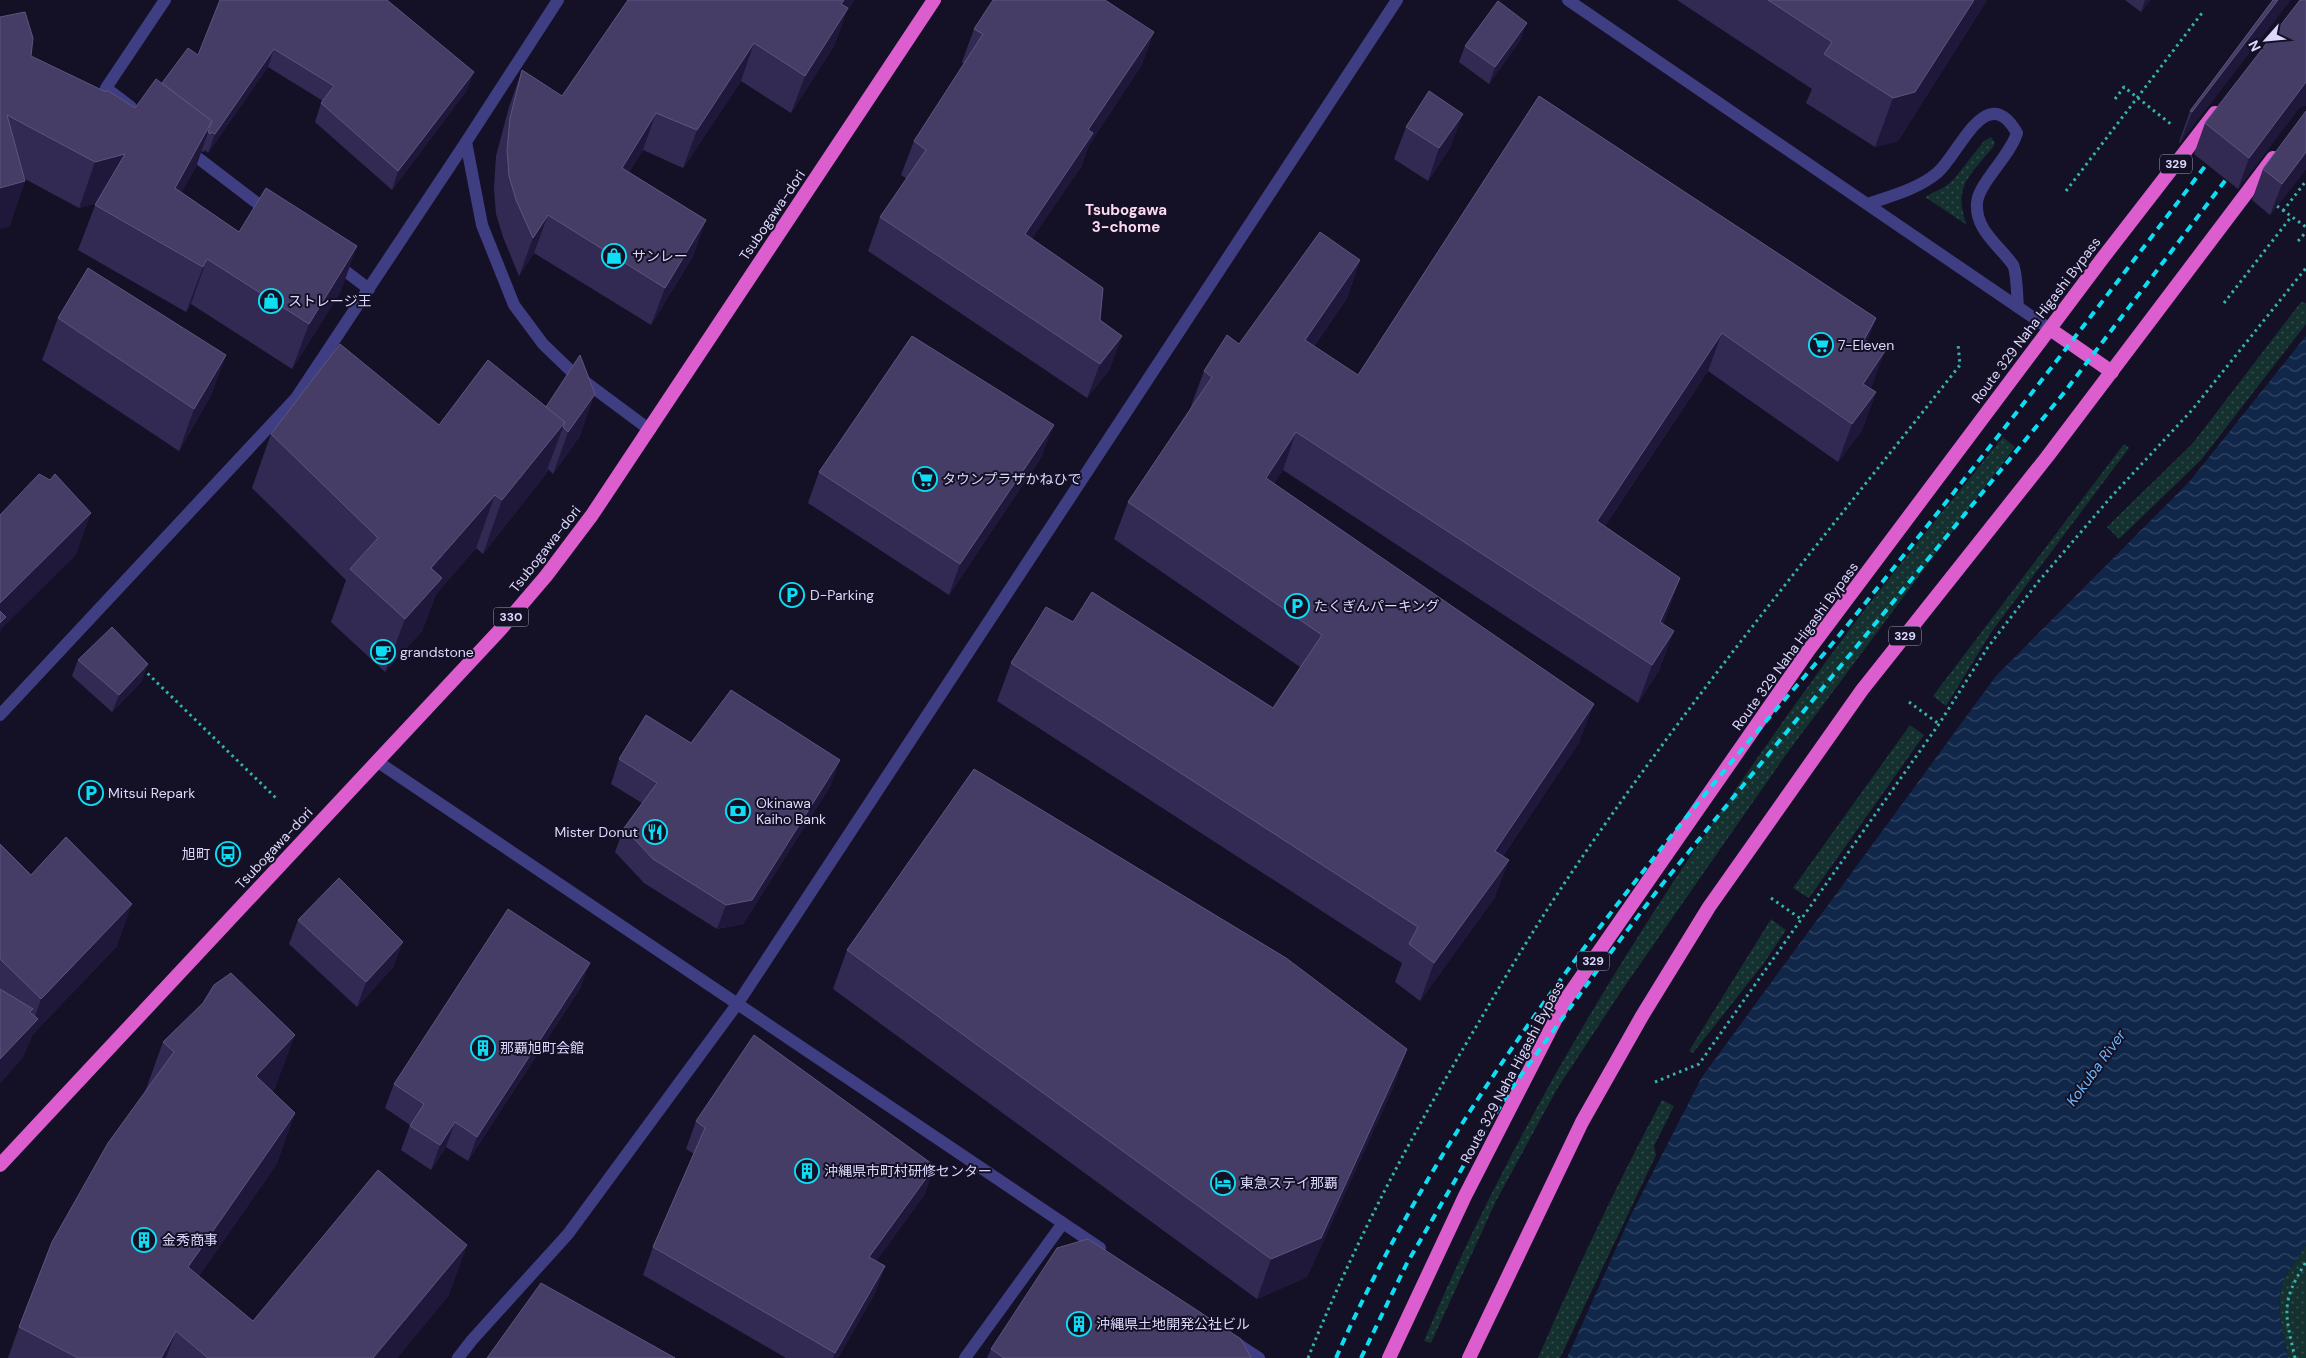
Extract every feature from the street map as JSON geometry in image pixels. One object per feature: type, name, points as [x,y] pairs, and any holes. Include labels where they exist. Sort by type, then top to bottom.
[{"type":"highway","name":"Tsubogawa-dori","points":[[0,1165],[378,762],[546,576],[592,515],[650,430],[934,0]]},
{"type":"highway","name":"Route 329 Naha Higashi Bypass","points":[[1389,1358],[1465,1196],[1566,999],[1808,651],[2050,329],[2224,102]]},
{"type":"highway","name":"329","points":[[1469,1358],[1582,1122],[1642,1016],[1709,907],[1862,690],[2047,457],[2282,145]]},
{"type":"highway","points":[[2050,329],[2112,372]]},
{"type":"street","points":[[144,117],[106,88],[165,0]]},
{"type":"street","points":[[0,715],[296,398],[558,0]]},
{"type":"street","points":[[458,1358],[477,1334],[568,1234],[738,1003],[1397,0]]},
{"type":"street","points":[[1568,0],[2050,329]]},
{"type":"street","points":[[1868,204],[1912,188],[1938,172],[1979,120],[1991,115],[2002,116],[2011,122],[2017,133],[2006,156],[1982,187],[1977,202],[1979,216],[1988,237],[2014,267],[2018,307]]},
{"type":"street","points":[[176,141],[284,224]]},
{"type":"street","points":[[466,142],[482,225],[514,305],[543,344],[572,372],[650,430]]},
{"type":"street","points":[[322,253],[369,289]]},
{"type":"street","points":[[378,762],[738,1003],[1110,1256]]},
{"type":"street","points":[[965,1358],[1063,1223]]},
{"type":"street","points":[[1221,1332],[1259,1358]]},
{"type":"path","points":[[2066,191],[2202,13]]},
{"type":"path","points":[[2115,100],[2124,87],[2178,129]]},
{"type":"path","points":[[2283,211],[2306,181]]},
{"type":"path","points":[[2277,206],[2306,227]]},
{"type":"path","points":[[2224,303],[2291,217]]},
{"type":"path","points":[[2298,241],[2306,232]]},
{"type":"path","points":[[1655,1082],[1699,1064],[1939,724],[1988,647],[2038,582],[2111,497],[2192,410],[2306,268]]},
{"type":"path","points":[[1308,1358],[1345,1269],[1380,1197],[1424,1116],[1523,948],[1573,870],[1680,721],[1960,365],[1958,344]]},
{"type":"path","points":[[142,669],[277,799]]},
{"type":"path","points":[[1909,702],[1939,724]]},
{"type":"path","points":[[1771,898],[1801,919]]},
{"type":"path","points":[[2295,1358],[2286,1317],[2287,1299],[2292,1284],[2306,1262]]},
{"type":"green space","points":[[1991,137],[1995,143],[1993,147],[1971,174],[1963,191],[1961,200],[1967,225],[1925,197],[1946,186],[1954,179],[1984,141]]},
{"type":"green space","points":[[2301,302],[2306,303],[2306,324],[2201,460],[2119,539],[2107,527],[2193,443]]},
{"type":"green space","points":[[2003,437],[2015,447],[1785,756],[1622,990],[1557,1089],[1496,1201],[1431,1343],[1424,1341],[1464,1251],[1507,1163],[1554,1077],[1655,909],[1709,828],[1822,667],[1866,608]]},
{"type":"green space","points":[[2124,444],[2129,448],[1992,631],[1946,706],[1933,696]]},
{"type":"green space","points":[[1910,725],[1924,735],[1809,898],[1793,888]]},
{"type":"green space","points":[[1771,919],[1786,930],[1764,963],[1693,1053],[1689,1051]]},
{"type":"green space","points":[[1662,1100],[1674,1106],[1654,1146],[1656,1155],[1560,1358],[1538,1358],[1597,1228]]},
{"type":"green space","points":[[2306,1245],[2306,1358],[2288,1358],[2281,1322],[2280,1294],[2287,1275]]},
{"type":"water","name":"Kokuba River","points":[[2306,336],[2306,1245],[2287,1275],[2280,1294],[2281,1322],[2288,1358],[1567,1358],[1632,1213],[1702,1077],[1996,676],[2190,481]]},
{"type":"building","points":[[220,0],[387,0],[474,72],[398,171],[321,103],[334,86],[274,49],[215,134],[211,132],[210,134],[208,132],[212,121],[162,83],[188,48],[198,55]]},
{"type":"building","points":[[628,0],[844,0],[841,4],[848,8],[805,76],[754,43],[697,130],[656,113],[622,168],[706,220],[665,288],[548,215],[533,238],[516,200],[509,176],[507,150],[510,118],[522,70],[562,96]]},
{"type":"building","points":[[993,0],[1105,0],[1154,32],[1088,130],[1093,133],[1025,234],[1103,288],[1100,320],[1122,336],[1100,364],[880,217],[926,150],[914,141],[983,34],[974,29]]},
{"type":"building","points":[[1768,0],[1974,0],[1915,92],[1893,98],[1824,54],[1832,42]]},
{"type":"building","points":[[2273,0],[2278,0],[2192,112],[2190,111]]},
{"type":"building","points":[[2300,0],[2306,0],[2306,82],[2249,158],[2205,123]]},
{"type":"building","points":[[1498,1],[1527,23],[1495,67],[1465,46]]},
{"type":"building","points":[[25,12],[33,38],[31,56],[106,92],[107,90],[135,108],[156,79],[212,121],[175,188],[239,232],[266,188],[357,246],[309,324],[207,259],[203,267],[95,205],[125,154],[95,162],[7,115],[25,181],[0,188],[0,17]]},
{"type":"building","points":[[1429,91],[1463,114],[1439,148],[1406,127]]},
{"type":"building","points":[[1539,96],[1876,318],[1864,340],[1885,351],[1863,384],[1876,392],[1852,424],[1722,333],[1597,521],[1680,578],[1660,622],[1674,631],[1652,665],[1296,432],[1266,478],[1594,704],[1495,851],[1509,860],[1434,963],[1409,944],[1418,927],[1011,663],[1046,607],[1073,622],[1092,592],[1273,708],[1322,635],[1128,502],[1212,377],[1204,371],[1227,335],[1239,344],[1320,232],[1360,260],[1305,340],[1358,375]]},
{"type":"building","points":[[2306,111],[2306,152],[2282,184],[2263,169]]},
{"type":"building","points":[[88,268],[226,355],[194,409],[58,318]]},
{"type":"building","name":"タウンプラザかねひで","points":[[912,336],[1054,425],[960,564],[819,472]]},
{"type":"building","points":[[340,344],[439,425],[488,360],[565,422],[502,500],[495,495],[431,568],[442,578],[405,619],[350,569],[378,538],[271,434]]},
{"type":"building","points":[[580,355],[595,394],[568,432],[563,427],[565,422],[546,407]]},
{"type":"building","points":[[39,474],[50,480],[55,474],[91,513],[0,603],[0,515]]},
{"type":"building","points":[[0,611],[6,617],[0,623]]},
{"type":"building","points":[[112,627],[148,664],[119,695],[78,660]]},
{"type":"building","points":[[731,690],[840,760],[752,900],[726,905],[653,859],[624,828],[657,783],[619,759],[646,715],[691,743]]},
{"type":"building","points":[[974,769],[1286,958],[1407,1049],[1321,1238],[1271,1259],[847,950]]},
{"type":"building","points":[[66,837],[132,904],[41,999],[0,959],[0,844],[31,875]]},
{"type":"building","points":[[339,878],[403,942],[366,982],[298,920]]},
{"type":"building","name":"那覇旭町会館","points":[[508,909],[590,963],[477,1137],[455,1122],[440,1145],[410,1126],[424,1104],[394,1084]]},
{"type":"building","points":[[231,973],[295,1035],[256,1076],[295,1113],[188,1267],[253,1321],[378,1170],[467,1245],[373,1358],[208,1358],[176,1331],[161,1358],[78,1358],[19,1327],[52,1242],[108,1143],[174,1052],[163,1042],[203,1003],[214,985]]},
{"type":"building","points":[[0,989],[33,1009],[30,1012],[38,1019],[0,1059]]},
{"type":"building","points":[[754,1035],[935,1166],[869,1257],[885,1266],[835,1353],[653,1247],[705,1128],[696,1121]]},
{"type":"building","points":[[1088,1239],[1241,1339],[1251,1358],[1004,1358],[991,1349],[1057,1248]]},
{"type":"building","points":[[541,1283],[675,1358],[487,1358]]},
{"type":"railway","points":[[1336,1358],[1375,1276],[1418,1196],[1516,1042],[1570,967],[1682,823],[1936,515],[2077,335],[2215,153]]},
{"type":"railway","points":[[1361,1358],[1406,1265],[1475,1146],[1511,1089],[1596,972],[1660,887],[2063,394],[2234,169]]},
{"type":"place","name":"サンレー","points":[[614,256]]},
{"type":"place","name":"ストレージ王","points":[[271,301]]},
{"type":"place","name":"7-Eleven","points":[[1821,345]]},
{"type":"place","name":"タウンプラザかねひで","points":[[925,479]]},
{"type":"place","name":"D-Parking","points":[[792,595]]},
{"type":"place","name":"たくぎんパーキング","points":[[1297,606]]},
{"type":"place","name":"grandstone","points":[[383,652]]},
{"type":"place","name":"Mitsui Repark","points":[[91,793]]},
{"type":"place","name":"Okinawa Kaiho Bank","points":[[738,811]]},
{"type":"place","name":"Mister Donut","points":[[655,832]]},
{"type":"place","name":"旭町","points":[[228,854]]},
{"type":"place","name":"那覇旭町会館","points":[[483,1048]]},
{"type":"place","name":"沖縄県市町村研修センター","points":[[807,1171]]},
{"type":"place","name":"東急ステイ那覇","points":[[1223,1183]]},
{"type":"place","name":"金秀商事","points":[[144,1240]]},
{"type":"place","name":"沖縄県土地開発公社ビル","points":[[1079,1324]]},
{"type":"district","name":"Tsubogawa 3-chome","points":[[1126,218]]}]
